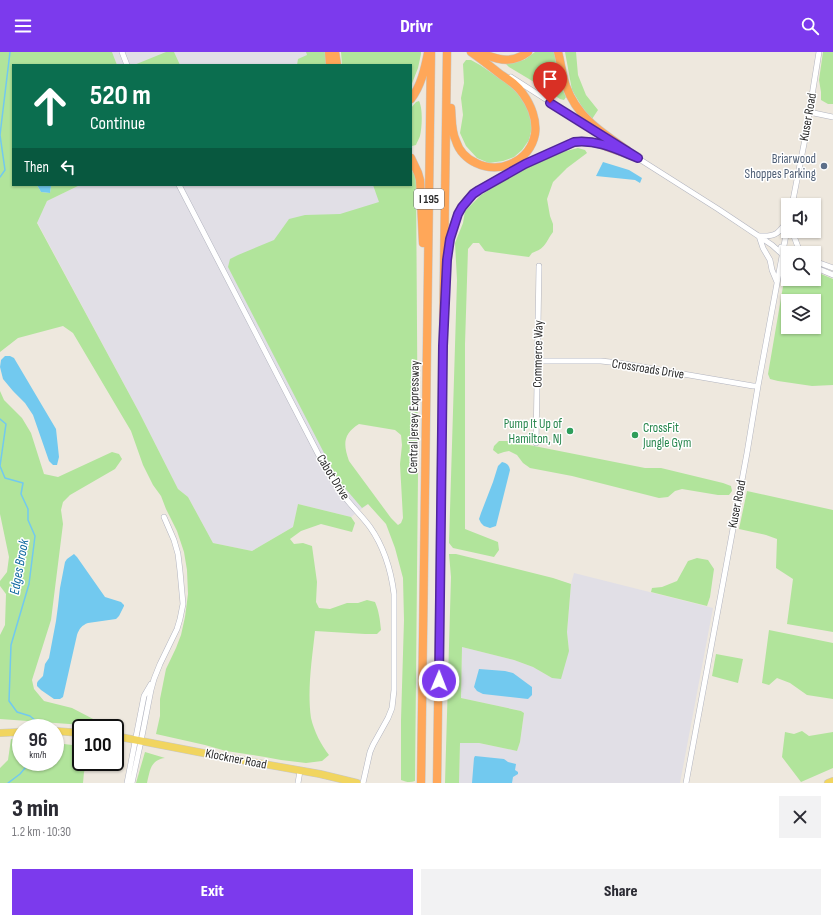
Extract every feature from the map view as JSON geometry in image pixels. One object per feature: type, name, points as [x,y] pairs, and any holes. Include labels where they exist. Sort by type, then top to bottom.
[{"type":"highway","points":[[329,52],[330,64]]},
{"type":"highway","points":[[335,52],[337,64]]},
{"type":"highway","points":[[412,98],[420,82],[428,52]]},
{"type":"highway","name":"Central Jersey Expressway","points":[[421,779],[431,52]]},
{"type":"highway","points":[[448,52],[452,129],[456,142],[463,154],[480,165],[493,168],[513,164],[523,157],[530,147],[535,134],[535,122],[528,100],[518,88],[471,52]]},
{"type":"highway","name":"I 195","points":[[437,782],[448,52]]},
{"type":"highway","points":[[477,52],[506,60],[518,58],[528,52]]},
{"type":"highway","points":[[558,52],[566,85],[581,113],[598,130],[637,157]]},
{"type":"highway","points":[[443,346],[448,249],[453,227],[458,214],[467,200],[479,190],[525,164],[574,142],[581,141],[596,143],[637,157]]},
{"type":"highway","points":[[412,160],[418,173],[421,187],[427,346]]},
{"type":"main road","points":[[0,733],[12,732]]},
{"type":"main road","name":"Klockner Road","points":[[124,738],[320,774],[356,783]]},
{"type":"main road","points":[[828,783],[833,781]]},
{"type":"street","points":[[122,52],[127,64]]},
{"type":"street","points":[[471,52],[718,209],[772,245],[781,253]]},
{"type":"street","name":"Kuser Road","points":[[793,198],[819,52]]},
{"type":"street","points":[[809,112],[833,117]]},
{"type":"street","name":"Cabot Drive","points":[[180,186],[328,473],[344,496],[371,528],[383,550],[388,566],[394,594],[394,690],[392,708],[373,745],[363,783]]},
{"type":"street","points":[[758,236],[767,237],[776,235],[781,230]]},
{"type":"street","points":[[758,236],[770,260],[777,283]]},
{"type":"street","points":[[772,245],[781,247]]},
{"type":"street","name":"Kuser Road","points":[[686,783],[781,260]]},
{"type":"street","points":[[821,263],[833,268]]},
{"type":"street","name":"Commerce Way","points":[[536,443],[539,266]]},
{"type":"street","points":[[821,270],[833,275]]},
{"type":"street","name":"Crossroads Drive","points":[[538,361],[601,361],[619,363],[758,386]]},
{"type":"street","points":[[132,783],[144,696],[154,679],[177,629],[183,604],[178,554],[174,540],[164,517]]},
{"type":"street","points":[[127,783],[133,748],[138,741]]},
{"type":"street","points":[[298,783],[300,771]]},
{"type":"shaded area","points":[[112,52],[316,52],[317,64],[117,64]]},
{"type":"shaded area","points":[[78,186],[383,186],[389,213],[235,270],[368,504],[351,517],[298,504],[293,527],[252,551],[213,543],[188,497],[178,489],[139,412],[37,222],[47,201]]},
{"type":"shaded area","points":[[574,573],[713,608],[680,783],[459,783],[460,743],[479,743],[517,751],[520,742],[524,713],[521,711],[461,698],[462,647],[514,660],[533,667],[552,678],[569,651],[567,632],[571,584]]},
{"type":"green space","points":[[0,52],[112,52],[117,64],[12,64],[12,186],[38,186],[41,192],[50,193],[51,186],[78,186],[47,201],[37,223],[139,412],[178,489],[188,497],[213,543],[252,551],[293,527],[298,504],[351,517],[355,523],[352,532],[321,524],[301,531],[290,539],[294,544],[303,543],[312,546],[317,582],[316,602],[319,608],[330,609],[347,603],[358,603],[367,600],[375,602],[380,619],[381,630],[377,634],[315,631],[310,674],[310,707],[312,723],[329,755],[322,761],[306,763],[281,760],[226,751],[156,734],[160,716],[160,699],[166,669],[181,635],[188,594],[187,570],[184,552],[177,531],[161,496],[153,485],[143,465],[131,431],[73,333],[63,326],[18,338],[0,352]]},
{"type":"green space","points":[[166,52],[174,52],[180,64],[136,64]]},
{"type":"green space","points":[[306,52],[326,52],[328,64],[297,64],[298,59],[307,55]]},
{"type":"green space","points":[[341,52],[421,52],[418,68],[412,83],[412,64],[342,64]]},
{"type":"green space","points":[[535,52],[554,52],[561,86],[566,97],[564,100],[560,99],[506,64],[524,60]]},
{"type":"green space","points":[[565,52],[576,52],[578,75],[586,95],[598,110],[592,119],[582,107],[572,90]]},
{"type":"green space","points":[[823,52],[833,52],[833,104],[828,104],[821,100],[819,80]]},
{"type":"green space","points":[[466,60],[471,60],[480,65],[515,89],[524,101],[530,115],[532,128],[529,140],[522,150],[514,157],[503,161],[489,163],[477,158],[466,146],[460,133],[463,115],[461,98],[464,83],[463,64]]},
{"type":"green space","points":[[419,101],[420,104],[422,123],[420,136],[416,145],[412,146],[412,107]]},
{"type":"green space","points":[[578,148],[585,150],[587,153],[567,168],[553,182],[547,199],[553,224],[553,232],[543,247],[532,253],[529,257],[485,251],[479,243],[473,243],[468,249],[465,344],[465,529],[498,542],[499,550],[494,557],[453,548],[449,543],[457,280],[455,243],[463,223],[465,211],[481,195],[514,174],[562,152]]},
{"type":"green space","points":[[412,170],[416,178],[418,473],[415,781],[410,782],[401,780],[404,620],[403,578],[395,548],[386,524],[368,504],[362,508],[338,480],[228,267],[230,259],[274,240],[289,219],[305,215],[340,214],[379,202],[373,186],[412,186]],"holes":[[[359,424],[395,430],[401,435],[402,445],[400,464],[403,518],[401,523],[398,525],[391,518],[349,461],[345,444],[347,436]]]},
{"type":"green space","points":[[821,274],[833,279],[833,385],[812,386],[770,379],[768,374],[781,298],[781,334],[821,334],[821,294],[782,294],[783,286],[821,286]]},
{"type":"green space","points":[[0,391],[4,400],[22,418],[31,433],[44,474],[58,477],[112,452],[119,454],[122,459],[115,469],[70,495],[63,502],[61,510],[63,524],[51,620],[32,680],[34,689],[44,701],[72,708],[93,719],[72,719],[72,724],[64,724],[64,719],[0,719],[0,635],[5,625],[6,594],[0,586],[0,581],[7,572],[9,557],[0,514]]},
{"type":"green space","points":[[499,441],[509,441],[645,468],[661,468],[723,483],[731,486],[732,491],[729,495],[718,495],[682,489],[675,491],[668,497],[659,498],[572,476],[530,468],[523,463],[517,455],[509,451],[498,454],[493,450],[494,446]]},
{"type":"green space","points":[[747,491],[833,510],[833,632],[787,624],[793,579],[776,568],[777,539],[739,529]]},
{"type":"green space","points":[[449,554],[456,554],[553,578],[571,584],[567,632],[569,651],[561,679],[552,678],[533,667],[514,660],[462,647],[461,698],[521,711],[524,713],[520,742],[517,751],[479,743],[460,743],[459,783],[445,783],[451,577]]},
{"type":"green space","points":[[697,558],[708,560],[714,569],[710,597],[707,606],[651,592],[652,588],[662,587],[677,581],[688,561]]},
{"type":"green space","points":[[769,630],[833,643],[833,699],[807,695],[790,683],[777,678],[769,685],[762,683]]},
{"type":"green space","points":[[716,654],[743,659],[738,683],[712,676]]},
{"type":"green space","points":[[802,731],[809,736],[833,732],[833,768],[801,782],[782,757],[785,732],[794,734]]},
{"type":"green space","points":[[12,739],[12,771],[64,771],[64,744],[72,745],[72,771],[84,771],[83,783],[0,783],[0,768],[8,760]]},
{"type":"green space","points":[[145,752],[165,758],[156,761],[150,770],[147,783],[136,783]]},
{"type":"water","points":[[603,162],[629,170],[642,178],[640,183],[635,180],[596,176]]},
{"type":"water","points":[[38,186],[51,186],[50,193],[41,192]]},
{"type":"water","points":[[5,356],[14,358],[56,429],[59,457],[57,465],[53,465],[49,461],[33,415],[25,403],[3,379],[0,367],[1,360]]},
{"type":"water","points":[[502,462],[508,464],[510,470],[496,526],[490,528],[484,526],[479,519],[498,466]]},
{"type":"water","points":[[74,554],[105,597],[121,602],[124,606],[116,619],[88,623],[80,629],[77,635],[63,697],[60,699],[54,699],[41,690],[37,686],[37,683],[43,676],[45,664],[49,658],[65,562]]},
{"type":"water","points":[[479,669],[513,673],[532,687],[532,695],[528,699],[483,694],[477,691],[474,687]]},
{"type":"water","points":[[475,756],[504,759],[508,762],[516,764],[515,770],[518,774],[513,777],[512,783],[472,783]]},
{"type":"waterway","points":[[0,177],[5,170],[0,135],[10,52]]},
{"type":"waterway","name":"Edges Brook","points":[[0,419],[6,424],[0,466],[5,478],[23,483],[21,494],[28,509],[28,520],[35,536],[29,584],[11,645],[9,701],[17,712],[30,716],[34,719]]},
{"type":"waterway","name":"Edges Brook","points":[[8,783],[22,771]]},
{"type":"place","name":"Briarwood Shoppes Parking","points":[[824,166]]},
{"type":"place","name":"Pump It Up of Hamilton, NJ","points":[[570,431]]},
{"type":"place","name":"CrossFit Jungle Gym","points":[[635,435]]},
{"type":"route","points":[[439,681],[443,346],[447,260],[453,227],[462,207],[473,194],[525,164],[574,142],[589,141],[638,158],[550,103]]}]
